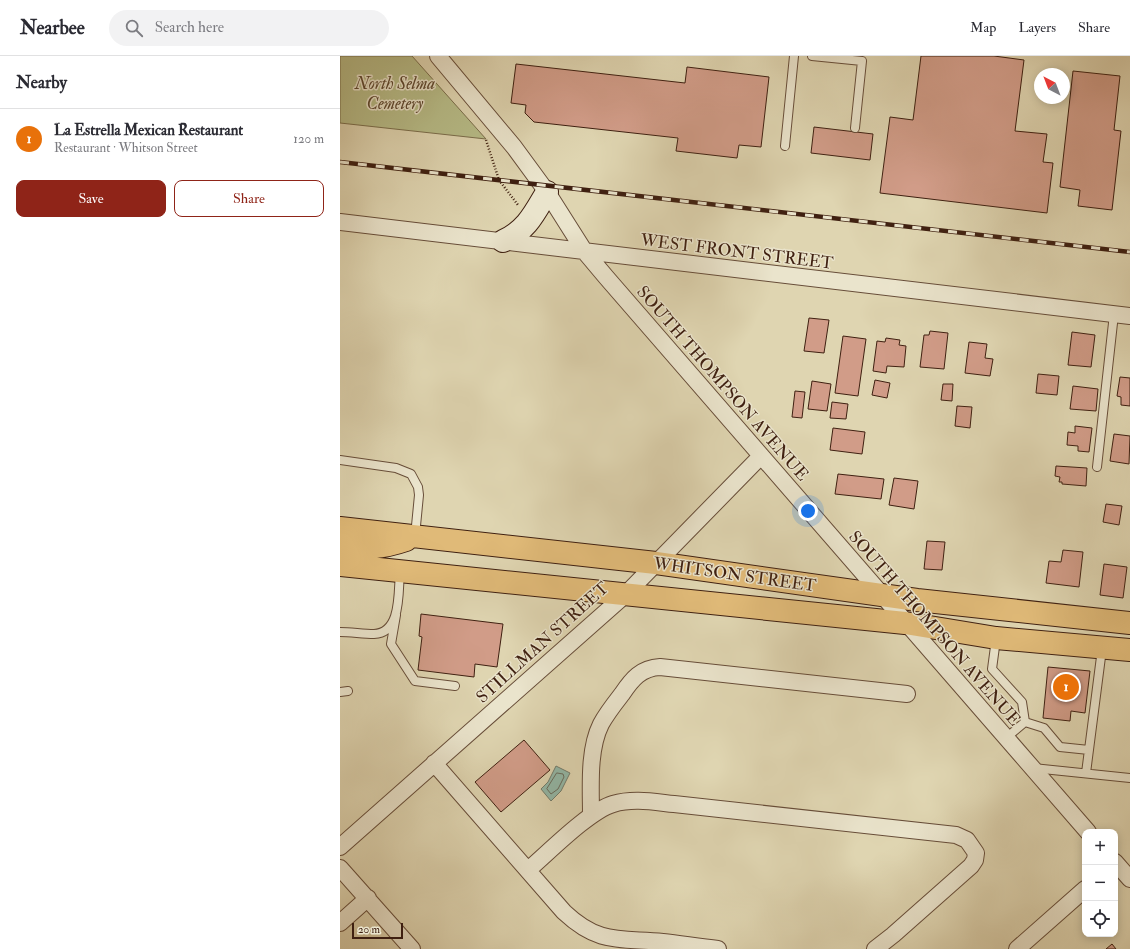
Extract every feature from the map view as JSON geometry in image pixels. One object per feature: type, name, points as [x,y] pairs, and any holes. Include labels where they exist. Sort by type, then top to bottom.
[{"type":"main road","name":"WHITSON STREET","points":[[340,528],[656,563],[880,594],[1130,623]]},
{"type":"main road","points":[[340,546],[370,549],[392,545],[415,536]]},
{"type":"main road","name":"WHITSON STREET","points":[[340,564],[400,572],[906,623],[996,638],[1130,650]]},
{"type":"street","name":"SOUTH THOMPSON AVENUE","points":[[438,56],[514,147],[547,192],[585,252],[880,594],[1085,829]]},
{"type":"street","points":[[502,241],[516,235],[531,220],[547,192]]},
{"type":"street","name":"WEST FRONT STREET","points":[[340,222],[1130,316]]},
{"type":"street","name":"STILLMAN STREET","points":[[340,847],[625,594],[762,456]]},
{"type":"street","points":[[591,815],[591,784],[597,733],[601,724],[630,682],[637,675],[650,667],[907,694]]},
{"type":"street","points":[[434,763],[564,912],[588,932],[612,939],[663,942],[707,948]]},
{"type":"street","points":[[528,870],[591,815],[602,808],[616,803],[650,801],[956,835],[967,840],[976,852],[976,860],[971,866],[894,935],[875,949]]},
{"type":"street","points":[[1117,865],[1130,879]]},
{"type":"street","points":[[340,868],[412,949]]},
{"type":"street","points":[[1020,948],[1082,892]]},
{"type":"street","points":[[340,923],[368,898]]},
{"type":"lane","points":[[785,146],[794,56]]},
{"type":"lane","points":[[812,56],[862,59],[855,128]]},
{"type":"lane","points":[[1097,467],[1114,314]]},
{"type":"lane","points":[[340,460],[396,468],[411,474],[418,487],[419,495],[415,536]]},
{"type":"lane","points":[[400,572],[396,615],[391,644],[415,681],[455,686]]},
{"type":"lane","points":[[340,632],[381,633],[391,626],[396,615]]},
{"type":"lane","points":[[996,638],[992,669],[1022,702],[1025,722]]},
{"type":"lane","points":[[1086,773],[1103,648]]},
{"type":"lane","points":[[1006,738],[1025,722]]},
{"type":"lane","points":[[1025,722],[1044,728],[1060,747],[1089,750]]},
{"type":"lane","points":[[1032,767],[1130,778]]},
{"type":"path","points":[[484,136],[499,180],[520,208]]},
{"type":"green space","name":"North Selma Cemetery","points":[[340,56],[412,56],[486,139],[340,123]]},
{"type":"water","points":[[556,766],[570,773],[561,791],[551,801],[541,789],[548,782]]},
{"type":"building","points":[[921,56],[994,56],[1024,60],[1015,131],[1047,134],[1043,162],[1053,163],[1047,213],[880,193],[890,117],[913,120]]},
{"type":"building","points":[[516,64],[685,83],[687,67],[769,77],[761,147],[739,145],[737,158],[676,151],[678,138],[534,122],[525,113],[526,105],[511,103]]},
{"type":"building","points":[[1073,71],[1120,76],[1114,130],[1121,131],[1112,210],[1078,206],[1080,190],[1060,187]]},
{"type":"building","points":[[814,127],[873,134],[870,160],[811,153]]},
{"type":"building","points":[[809,318],[829,320],[824,353],[804,351]]},
{"type":"building","points":[[930,331],[948,333],[944,369],[920,367],[924,335],[929,335]]},
{"type":"building","points":[[1072,332],[1095,335],[1091,367],[1068,365]]},
{"type":"building","points":[[843,336],[866,339],[858,396],[835,393]]},
{"type":"building","points":[[886,338],[900,340],[899,345],[906,346],[904,367],[887,366],[886,373],[873,371],[877,341],[885,342]]},
{"type":"building","points":[[969,342],[987,344],[985,358],[993,359],[990,376],[965,373]]},
{"type":"building","points":[[1038,374],[1059,376],[1057,395],[1036,393]]},
{"type":"building","points":[[1120,377],[1130,378],[1130,406],[1121,405],[1121,397],[1117,396]]},
{"type":"building","points":[[875,380],[890,383],[887,398],[872,395]]},
{"type":"building","points":[[812,381],[831,384],[827,411],[808,409]]},
{"type":"building","points":[[943,384],[953,384],[952,401],[941,400]]},
{"type":"building","points":[[1073,386],[1098,389],[1096,411],[1070,409]]},
{"type":"building","points":[[795,391],[805,392],[802,418],[792,417]]},
{"type":"building","points":[[832,402],[848,404],[846,419],[830,418]]},
{"type":"building","points":[[957,406],[972,407],[970,428],[955,426]]},
{"type":"building","points":[[1075,426],[1092,428],[1089,452],[1078,451],[1078,446],[1067,445],[1068,432],[1075,433]]},
{"type":"building","points":[[833,428],[865,432],[862,454],[830,450]]},
{"type":"building","points":[[1114,434],[1130,436],[1129,464],[1110,461]]},
{"type":"building","points":[[1056,466],[1087,468],[1086,486],[1062,484],[1062,482],[1059,482],[1060,477],[1055,476]]},
{"type":"building","points":[[838,474],[884,479],[881,499],[835,494]]},
{"type":"building","points":[[894,478],[918,481],[914,509],[889,505]]},
{"type":"building","points":[[1106,504],[1122,506],[1119,525],[1103,522]]},
{"type":"building","points":[[927,541],[945,542],[942,570],[924,569]]},
{"type":"building","points":[[1063,550],[1083,552],[1079,587],[1046,583],[1049,561],[1061,562]]},
{"type":"building","points":[[1104,564],[1127,567],[1123,598],[1100,595]]},
{"type":"building","points":[[421,614],[503,624],[497,667],[475,664],[474,677],[418,670],[422,637],[419,636]]},
{"type":"building","points":[[1048,667],[1090,671],[1085,713],[1071,711],[1070,721],[1043,718]]},
{"type":"building","points":[[524,740],[550,770],[501,812],[475,782]]},
{"type":"building","points":[[1112,944],[1116,949],[1106,949]]},
{"type":"railway","points":[[340,162],[1130,252]]},
{"type":"place","name":"La Estrella Mexican Restaurant","points":[[1066,687]]}]
